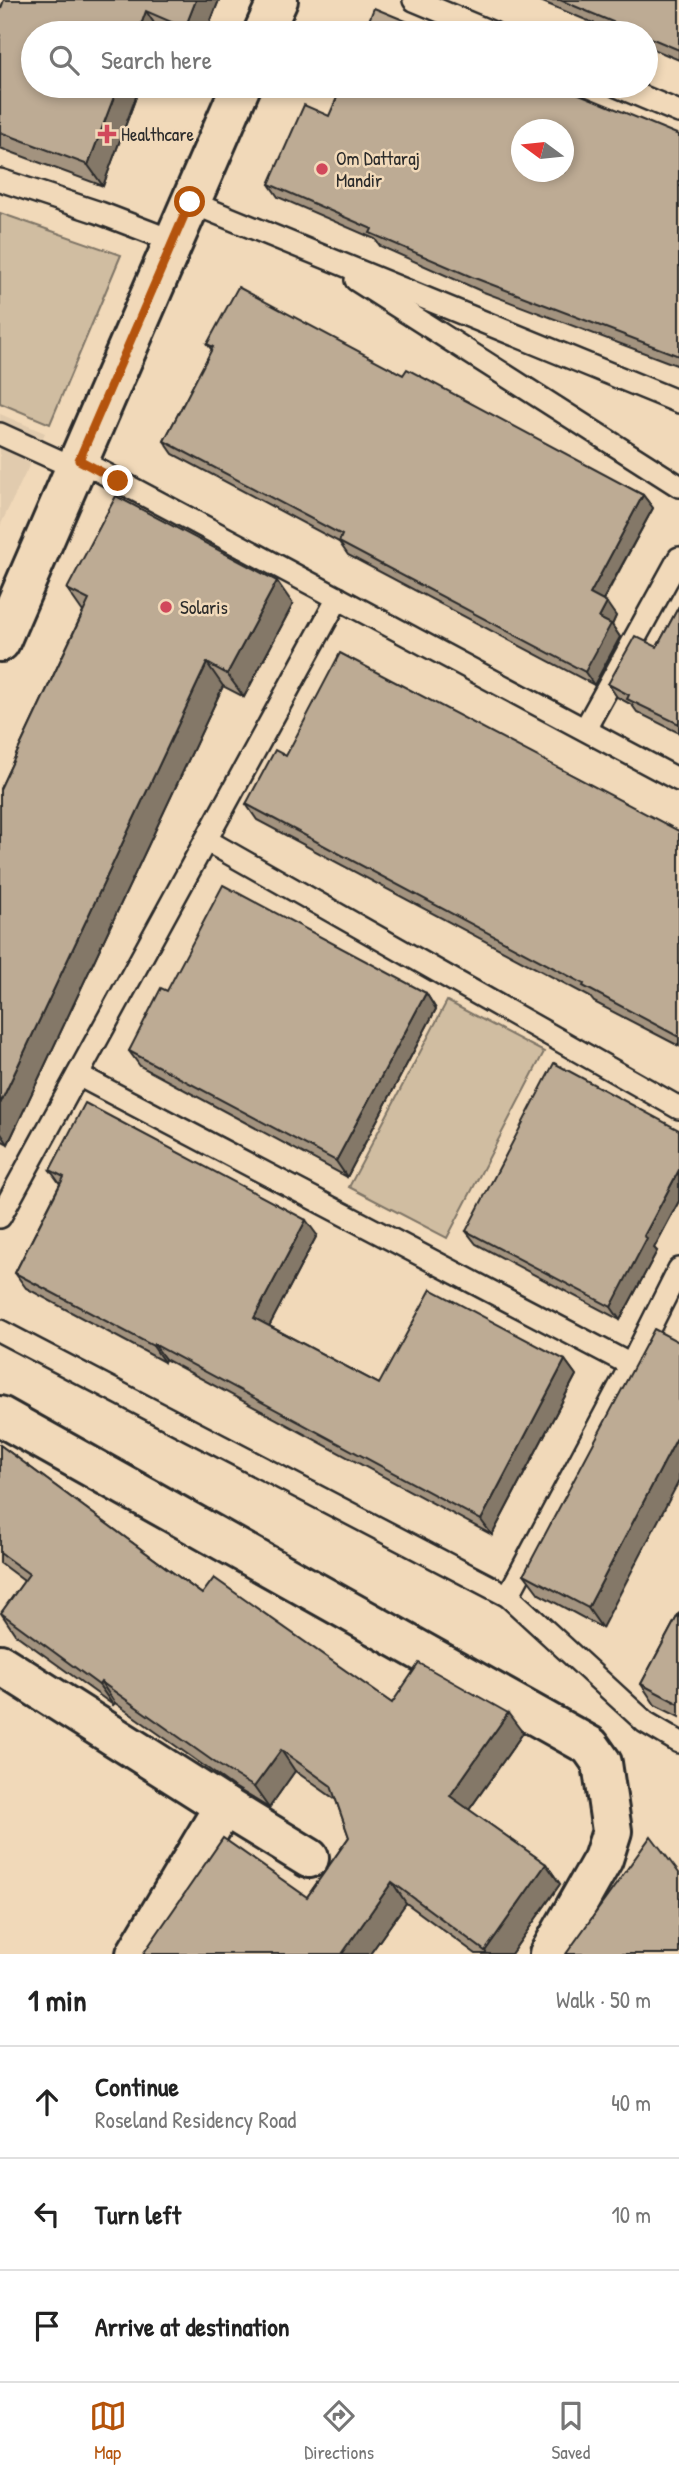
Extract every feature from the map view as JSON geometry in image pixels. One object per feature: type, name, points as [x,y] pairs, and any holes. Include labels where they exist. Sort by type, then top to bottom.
[{"type":"street","points":[[268,21],[278,0]]},
{"type":"street","points":[[0,642],[236,98]]},
{"type":"street","points":[[0,1416],[590,1746],[602,1763],[612,1830],[603,1859],[549,1954]]},
{"type":"street","points":[[0,1664],[309,1858]]},
{"type":"street","points":[[136,1954],[224,1805]]},
{"type":"lane","points":[[414,0],[464,21]]},
{"type":"lane","points":[[646,98],[679,112]]},
{"type":"lane","points":[[0,180],[100,213],[173,241]]},
{"type":"lane","points":[[190,202],[679,402]]},
{"type":"lane","points":[[310,251],[679,486]]},
{"type":"lane","points":[[0,434],[77,464],[338,598],[679,780]]},
{"type":"lane","points":[[585,730],[679,558]]},
{"type":"lane","points":[[0,1217],[7,1187],[338,598]]},
{"type":"lane","points":[[206,840],[679,1108]]},
{"type":"lane","points":[[78,1076],[631,1365]]},
{"type":"lane","points":[[508,1596],[679,1269]]},
{"type":"lane","points":[[0,1331],[508,1596],[645,1722],[679,1742]]},
{"type":"shaded area","points":[[0,213],[121,255],[50,424],[0,403]]},
{"type":"shaded area","points":[[0,414],[45,433],[0,526]]},
{"type":"shaded area","points":[[447,1001],[544,1052],[447,1238],[349,1187]]},
{"type":"building","points":[[4,0],[196,0],[188,21],[169,21],[146,11],[142,21],[21,21],[21,98],[113,98],[88,165],[0,132],[0,11]]},
{"type":"building","points":[[560,0],[679,0],[679,50],[658,41],[658,21],[610,21]]},
{"type":"building","points":[[374,8],[406,21],[369,21]]},
{"type":"building","points":[[337,98],[589,98],[679,135],[679,356],[472,277],[370,233],[372,229],[269,184],[304,105],[329,116]]},
{"type":"building","points":[[238,287],[403,375],[407,369],[643,495],[590,594],[607,603],[599,618],[611,624],[585,672],[339,542],[342,535],[164,441],[213,347],[207,344]]},
{"type":"building","points":[[116,496],[277,581],[227,674],[207,663],[0,1104],[0,789],[89,600],[67,589]]},
{"type":"building","points":[[679,606],[679,724],[627,699],[629,695],[608,684],[635,636],[657,647]]},
{"type":"building","points":[[340,653],[679,831],[679,1037],[246,804],[275,750],[286,756]]},
{"type":"building","points":[[223,885],[426,993],[336,1161],[129,1051],[161,988],[167,991]]},
{"type":"building","points":[[554,1063],[679,1130],[679,1170],[611,1307],[466,1231]]},
{"type":"building","points":[[85,1103],[306,1220],[254,1318],[379,1384],[431,1289],[565,1360],[481,1520],[154,1344],[153,1346],[15,1273],[64,1177],[50,1170]]},
{"type":"building","points":[[654,1329],[679,1342],[679,1434],[588,1608],[524,1574]]},
{"type":"building","points":[[0,1445],[202,1594],[214,1578],[392,1703],[419,1663],[508,1713],[450,1796],[546,1864],[485,1951],[392,1882],[342,1954],[143,1954],[223,1838],[307,1897],[349,1837],[331,1786],[281,1750],[254,1787],[101,1682],[99,1685],[1,1613],[29,1574],[0,1553]]},
{"type":"building","points":[[679,1613],[679,1704],[641,1684]]},
{"type":"building","points":[[651,1836],[679,1873],[679,1954],[566,1954]]},
{"type":"place","name":"Healthcare","points":[[107,134]]},
{"type":"place","name":"Om Dattaraj Mandir","points":[[322,169]]},
{"type":"place","name":"Solaris","points":[[166,607]]},
{"type":"route","points":[[118,481],[79,460],[190,202]]}]
